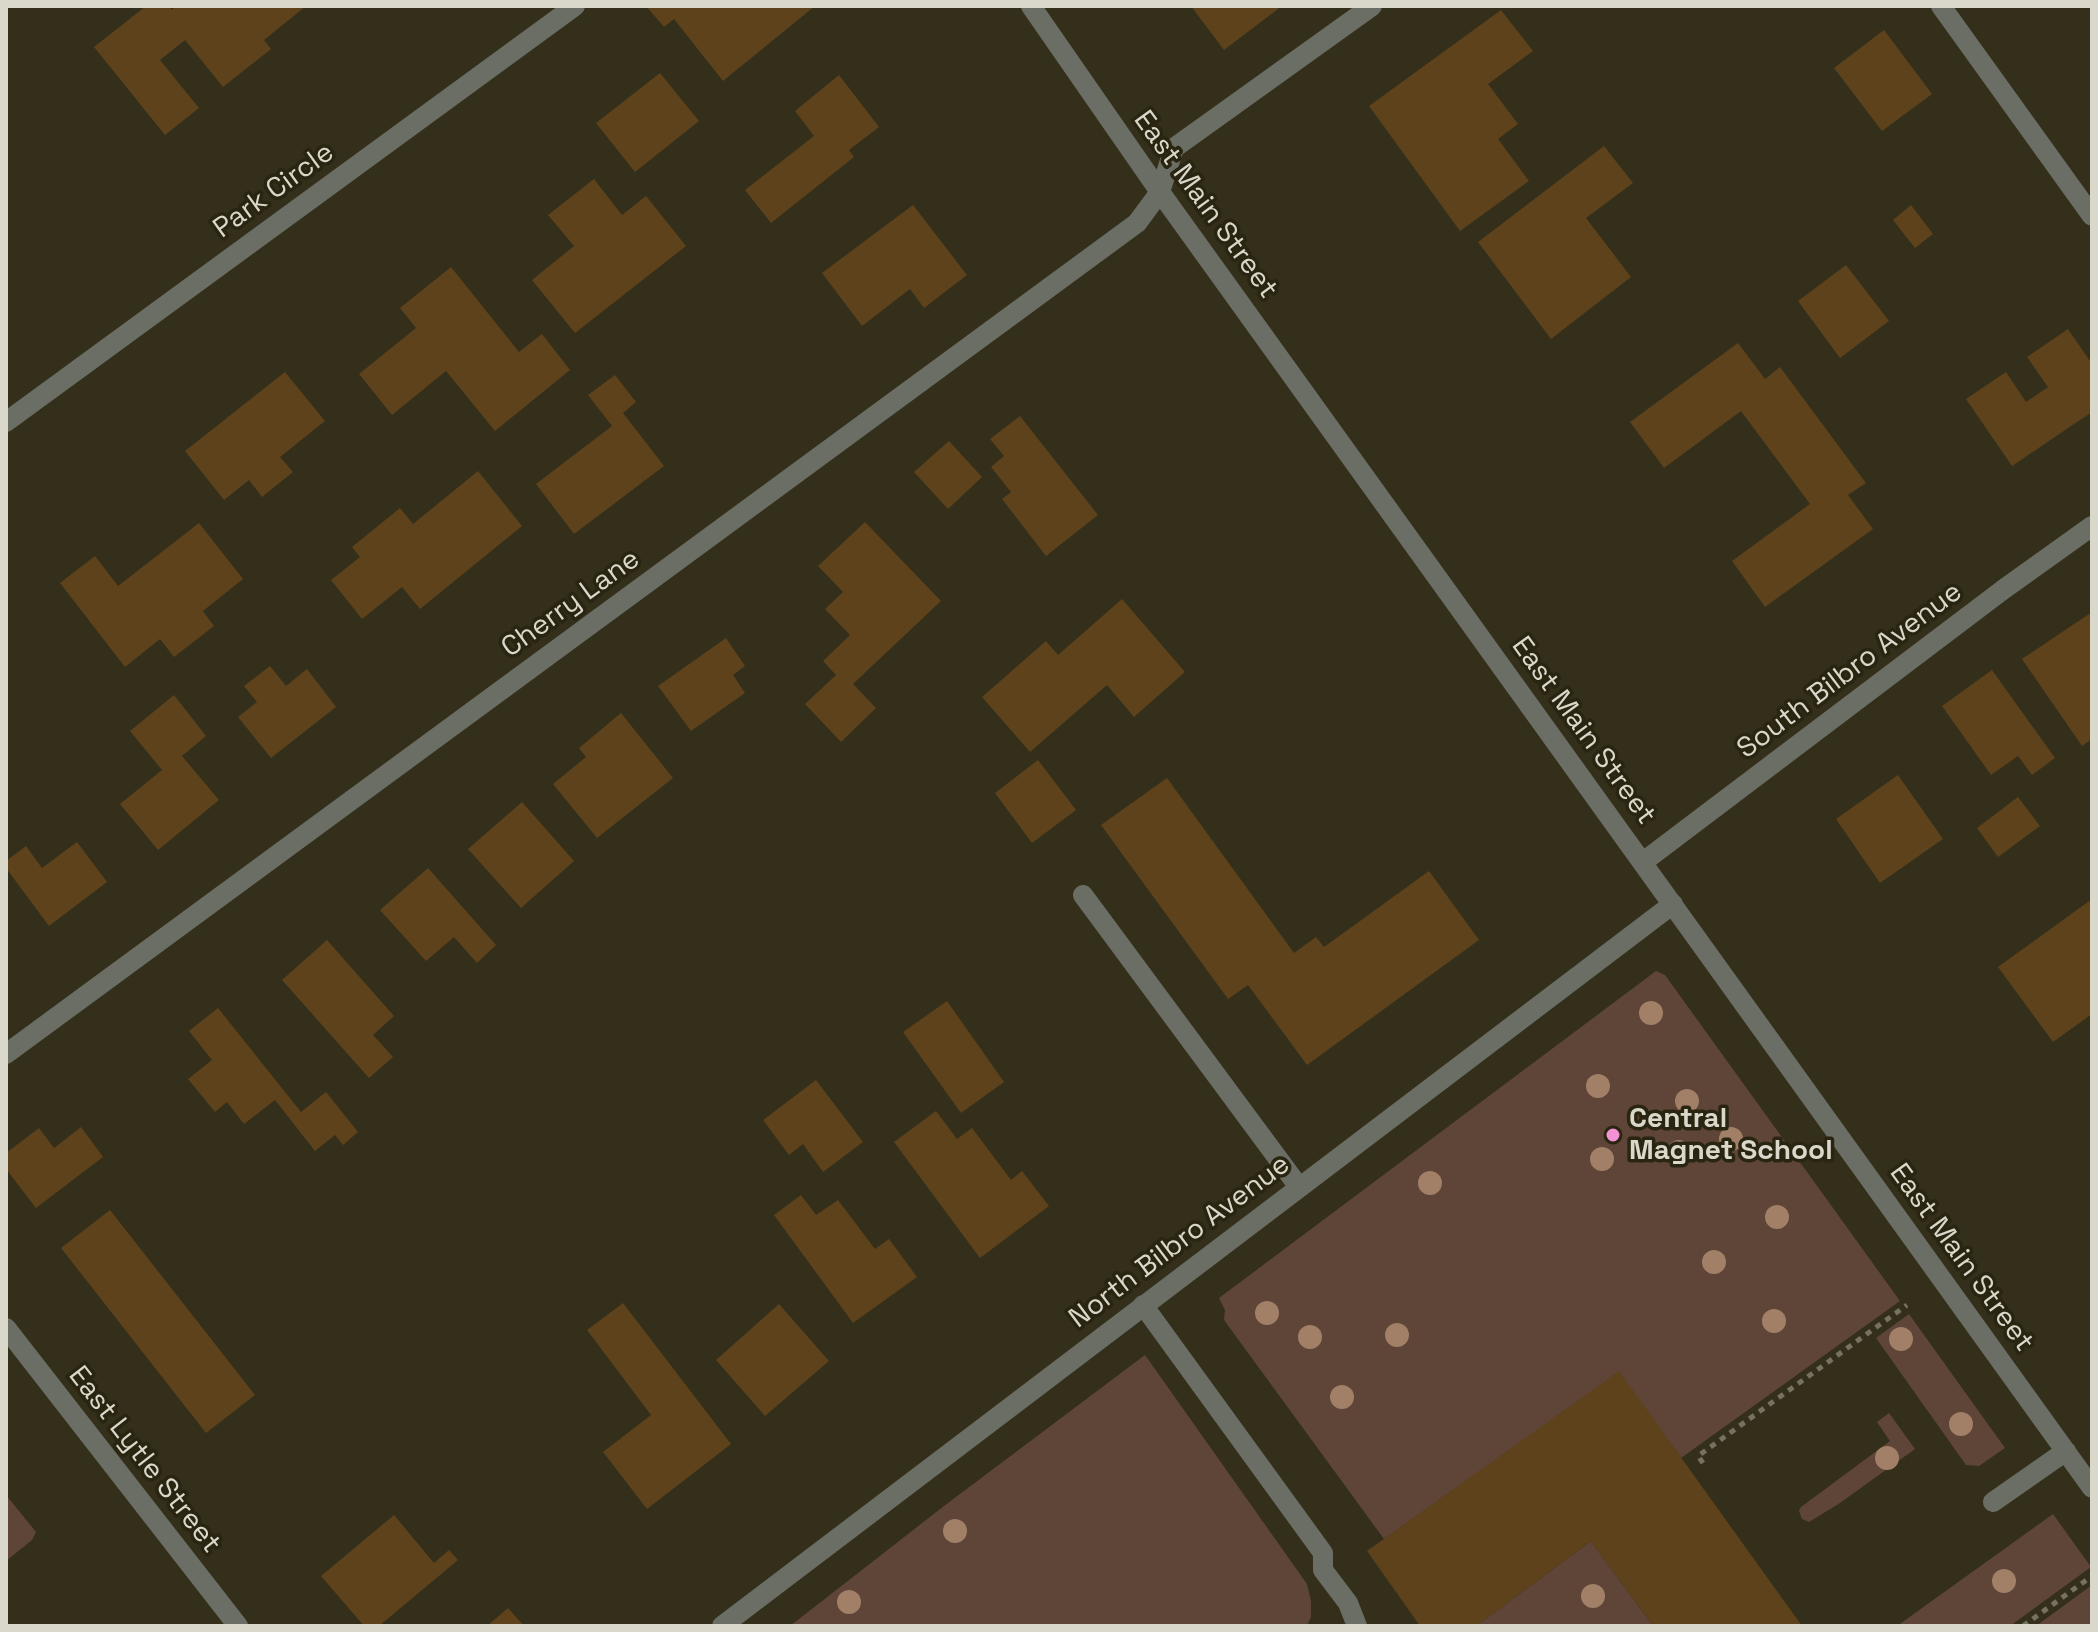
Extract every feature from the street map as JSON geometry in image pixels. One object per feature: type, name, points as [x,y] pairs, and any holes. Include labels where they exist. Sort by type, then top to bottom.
[{"type":"street","name":"Park Circle","points":[[6,422],[575,6]]},
{"type":"street","name":"East Main Street","points":[[1031,6],[1160,192],[2092,1488]]},
{"type":"street","points":[[1941,6],[2092,216]]},
{"type":"street","name":"Cherry Lane","points":[[6,1054],[1137,223],[1160,192],[1174,148],[1368,9]]},
{"type":"street","name":"South Bilbro Avenue","points":[[1643,862],[2092,526]]},
{"type":"street","points":[[1083,895],[1299,1187]]},
{"type":"street","name":"North Bilbro Avenue","points":[[722,1626],[1673,904]]},
{"type":"street","points":[[1143,1305],[1323,1553],[1323,1570],[1348,1603],[1357,1626]]},
{"type":"street","name":"East Lytle Street","points":[[6,1328],[238,1626]]},
{"type":"street","points":[[1993,1502],[2066,1451]]},
{"type":"path","points":[[1703,1463],[1698,1456],[1907,1305]]},
{"type":"path","points":[[2023,1626],[2092,1576]]},
{"type":"shaded area","points":[[1656,971],[1665,975],[1900,1301],[1681,1458],[1619,1372],[1384,1539],[1224,1320],[1225,1310],[1219,1298]]},
{"type":"shaded area","points":[[1909,1314],[2005,1448],[1979,1466],[1966,1465],[1876,1338]]},
{"type":"shaded area","points":[[1145,1355],[1307,1584],[1311,1617],[1307,1626],[790,1626],[944,1506]]},
{"type":"shaded area","points":[[1889,1413],[1915,1449],[1840,1503],[1809,1522],[1802,1519],[1801,1507],[1890,1441],[1877,1422]]},
{"type":"shaded area","points":[[6,1495],[36,1532],[32,1540],[6,1561]]},
{"type":"shaded area","points":[[2053,1514],[2091,1567],[2010,1626],[1897,1626]]},
{"type":"shaded area","points":[[1591,1541],[1653,1626],[1476,1626]]},
{"type":"shaded area","points":[[2092,1585],[2092,1626],[2036,1626]]},
{"type":"building","points":[[146,6],[169,6],[172,10],[176,6],[306,6],[264,40],[271,49],[223,87],[185,40],[160,60],[199,108],[165,135],[94,47]]},
{"type":"building","points":[[646,6],[815,6],[723,81],[674,19],[664,27]]},
{"type":"building","points":[[1191,6],[1282,6],[1224,50]]},
{"type":"building","points":[[1501,10],[1533,51],[1488,84],[1518,124],[1498,139],[1529,181],[1460,231],[1369,106]]},
{"type":"building","points":[[1884,30],[1932,94],[1882,131],[1834,68]]},
{"type":"building","points":[[660,73],[699,121],[635,172],[596,123]]},
{"type":"building","points":[[839,75],[879,127],[849,150],[854,157],[771,223],[745,190],[814,136],[795,111]]},
{"type":"building","points":[[1604,146],[1633,183],[1586,218],[1631,277],[1551,339],[1478,242]]},
{"type":"building","points":[[594,179],[622,215],[646,196],[686,246],[575,333],[532,280],[574,246],[548,215]]},
{"type":"building","points":[[913,205],[967,275],[924,308],[910,289],[862,326],[822,273]]},
{"type":"building","points":[[1911,205],[1933,234],[1915,248],[1893,220]]},
{"type":"building","points":[[1846,265],[1889,321],[1840,358],[1798,301]]},
{"type":"building","points":[[451,267],[519,352],[542,334],[570,370],[495,431],[446,371],[392,415],[359,374],[416,328],[400,308]]},
{"type":"building","points":[[2068,329],[2092,364],[2092,412],[2012,466],[1966,399],[2006,372],[2026,402],[2048,387],[2027,357]]},
{"type":"building","points":[[1738,343],[1765,379],[1780,367],[1866,483],[1848,495],[1873,529],[1765,607],[1732,561],[1810,504],[1741,411],[1664,468],[1630,422]]},
{"type":"building","points":[[285,372],[325,421],[280,457],[293,472],[262,497],[249,480],[224,500],[185,451]]},
{"type":"building","points":[[615,375],[636,402],[623,413],[664,466],[574,534],[536,484],[612,426],[588,395]]},
{"type":"building","points":[[1020,416],[1098,515],[1046,556],[1002,499],[1011,492],[991,467],[1004,456],[990,439]]},
{"type":"building","points":[[949,441],[982,477],[948,509],[914,472]]},
{"type":"building","points":[[478,471],[522,526],[420,609],[402,587],[362,619],[331,580],[360,557],[352,547],[400,508],[413,524]]},
{"type":"building","points":[[865,522],[941,601],[853,684],[876,708],[841,742],[805,704],[836,675],[823,661],[850,635],[825,609],[843,592],[818,566]]},
{"type":"building","points":[[199,523],[243,579],[203,611],[214,626],[174,657],[160,639],[125,667],[60,583],[95,556],[118,586]]},
{"type":"building","points":[[1122,599],[1185,672],[1134,717],[1107,685],[1030,752],[982,697],[1046,641],[1058,655]]},
{"type":"building","points":[[2092,612],[2092,739],[2082,746],[2022,659]]},
{"type":"building","points":[[726,638],[745,666],[733,675],[745,693],[691,731],[658,686]]},
{"type":"building","points":[[270,666],[286,686],[307,669],[336,707],[271,758],[238,717],[257,702],[244,686]]},
{"type":"building","points":[[1992,670],[2055,758],[2032,775],[2018,756],[1991,775],[1942,706]]},
{"type":"building","points":[[174,695],[206,736],[182,756],[219,800],[158,850],[120,804],[162,770],[130,731]]},
{"type":"building","points":[[621,713],[673,778],[597,838],[553,784],[586,757],[579,748]]},
{"type":"building","points":[[1038,760],[1076,810],[1032,843],[995,793]]},
{"type":"building","points":[[1898,775],[1943,839],[1880,883],[1836,819]]},
{"type":"building","points":[[1167,778],[1294,953],[1316,937],[1324,947],[1429,871],[1479,940],[1307,1065],[1248,985],[1228,999],[1101,825]]},
{"type":"building","points":[[2018,797],[2040,826],[1998,857],[1977,828]]},
{"type":"building","points":[[522,802],[574,861],[521,908],[468,849]]},
{"type":"building","points":[[77,842],[107,882],[49,926],[6,868],[6,861],[26,846],[42,868]]},
{"type":"building","points":[[428,868],[496,945],[477,963],[454,937],[426,961],[380,910]]},
{"type":"building","points":[[2092,899],[2092,1014],[2053,1042],[1998,967]]},
{"type":"building","points":[[327,940],[394,1016],[373,1035],[393,1057],[369,1078],[282,980]]},
{"type":"building","points":[[947,1001],[1004,1082],[961,1113],[903,1032]]},
{"type":"building","points":[[218,1008],[301,1112],[326,1092],[358,1132],[343,1145],[335,1135],[315,1151],[275,1100],[244,1124],[227,1102],[215,1112],[188,1079],[212,1060],[189,1031]]},
{"type":"building","points":[[816,1080],[863,1142],[823,1172],[803,1144],[789,1155],[763,1120]]},
{"type":"building","points":[[936,1111],[957,1139],[972,1128],[1011,1180],[1022,1171],[1049,1206],[980,1258],[894,1142]]},
{"type":"building","points":[[81,1127],[103,1157],[36,1208],[6,1169],[6,1153],[39,1128],[54,1148]]},
{"type":"building","points":[[801,1195],[816,1215],[838,1200],[875,1249],[889,1239],[917,1277],[853,1323],[774,1215]]},
{"type":"building","points":[[110,1210],[255,1395],[206,1433],[61,1248]]},
{"type":"building","points":[[623,1303],[731,1444],[647,1509],[603,1452],[651,1415],[587,1330]]},
{"type":"building","points":[[779,1304],[829,1361],[765,1416],[716,1360]]},
{"type":"building","points":[[1619,1371],[1802,1626],[1653,1626],[1591,1541],[1476,1626],[1420,1626],[1367,1551]]},
{"type":"building","points":[[394,1515],[434,1563],[449,1550],[458,1560],[379,1626],[364,1626],[321,1576]]},
{"type":"building","points":[[508,1608],[524,1626],[487,1626]]},
{"type":"place","name":"Central Magnet School","points":[[1613,1135]]}]
